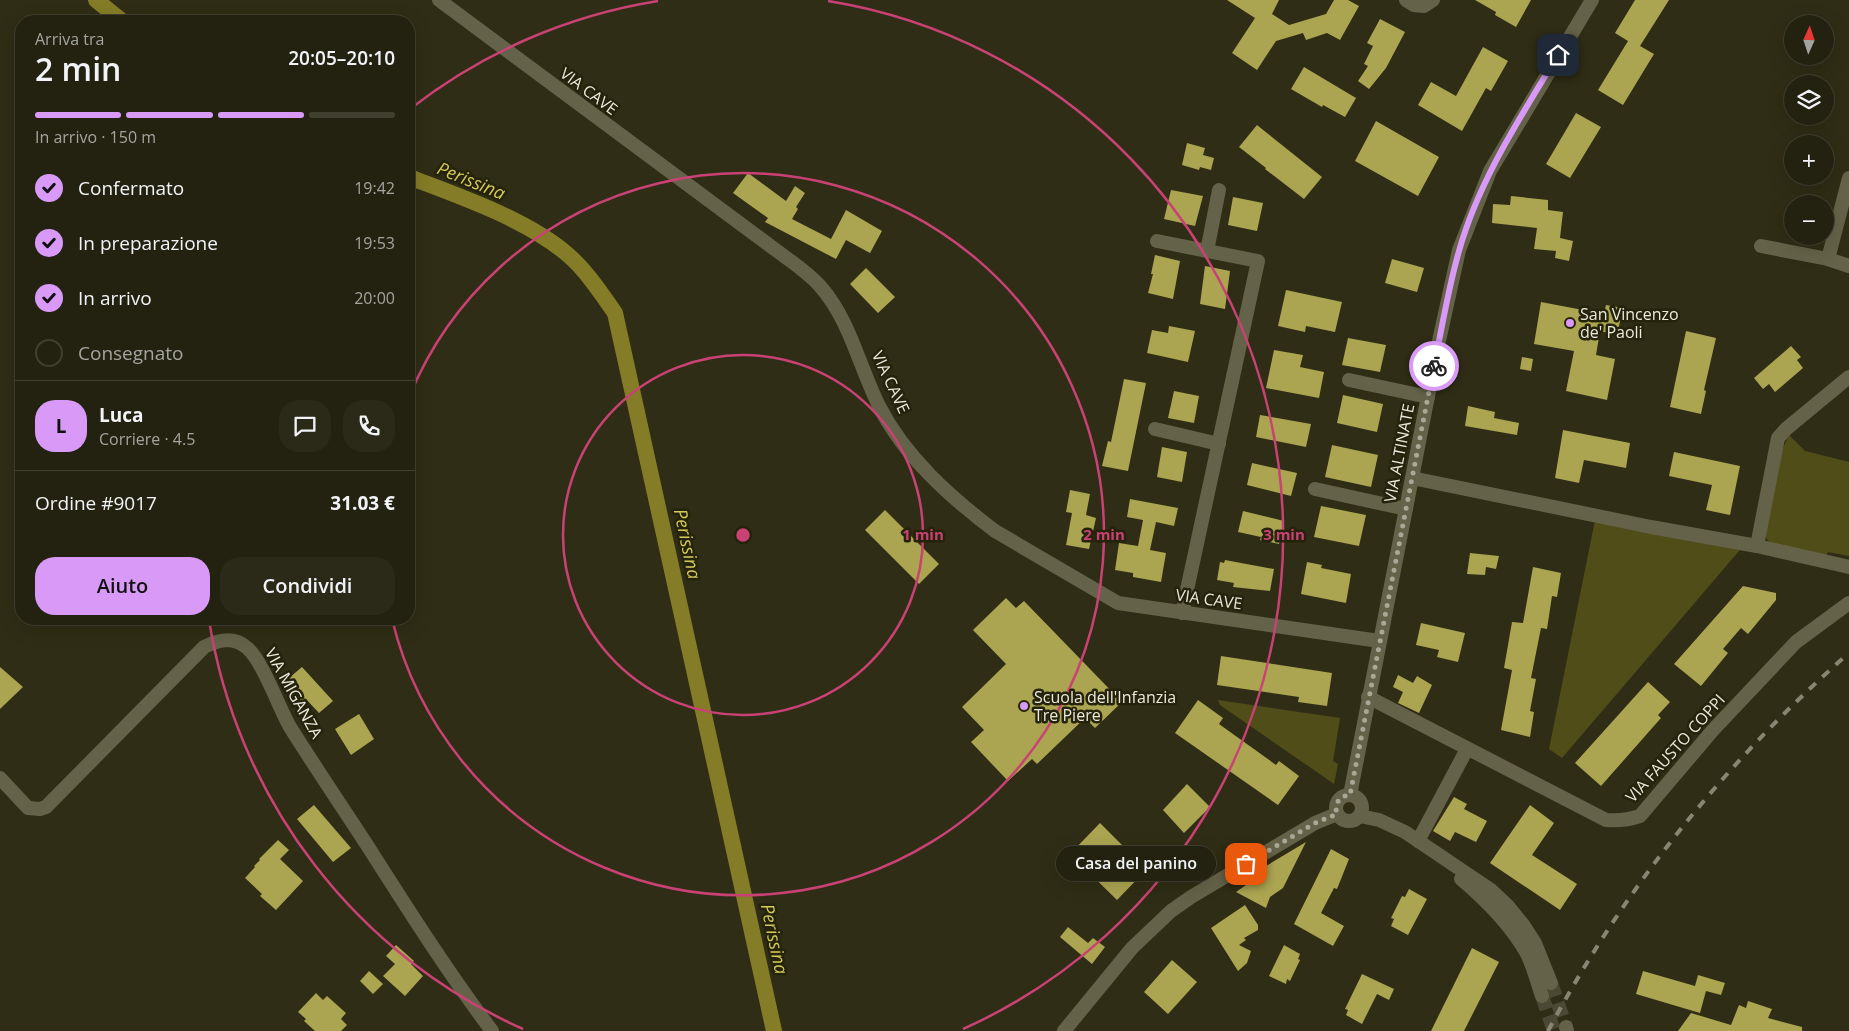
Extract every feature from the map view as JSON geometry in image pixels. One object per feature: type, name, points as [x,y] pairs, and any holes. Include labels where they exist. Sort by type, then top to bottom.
[{"type":"street","name":"VIA CAVE","points":[[439,0],[788,259],[820,286],[838,310],[888,421],[936,482],[995,531],[1118,603],[1379,641]]},
{"type":"street","points":[[1406,0],[1424,6],[1433,0]]},
{"type":"street","name":"VIA ALTINATE","points":[[1350,795],[1379,641],[1459,250],[1490,170],[1592,0]]},
{"type":"street","points":[[1828,259],[1849,178]]},
{"type":"street","points":[[1206,251],[1219,190]]},
{"type":"street","points":[[1157,241],[1258,261],[1182,612]]},
{"type":"street","points":[[1761,246],[1828,259],[1849,266]]},
{"type":"street","points":[[1757,546],[1778,438],[1786,429],[1849,377]]},
{"type":"street","points":[[1349,380],[1428,397]]},
{"type":"street","points":[[1155,429],[1219,444]]},
{"type":"street","points":[[1412,478],[1651,527],[1757,546],[1849,568]]},
{"type":"street","points":[[1315,489],[1406,509]]},
{"type":"street","name":"VIA FAUSTO COPPI","points":[[1368,698],[1606,820],[1618,821],[1640,816],[1713,730],[1796,642],[1849,603]]},
{"type":"street","name":"VIA MIGANZA","points":[[0,778],[28,808],[34,810],[46,807],[204,647],[215,641],[223,640],[240,643],[248,648],[257,661],[289,725],[451,975],[492,1031]]},
{"type":"street","points":[[1418,841],[1467,749]]},
{"type":"street","points":[[1350,795],[1361,802],[1362,811],[1360,816],[1350,822],[1342,820],[1337,814],[1336,805],[1341,797],[1350,795]]},
{"type":"street","points":[[1064,1031],[1132,948],[1171,911],[1191,897],[1315,823],[1337,814]]},
{"type":"street","points":[[1360,816],[1379,820],[1405,832],[1471,876],[1507,905],[1535,943],[1550,983]]},
{"type":"street","points":[[1434,852],[1486,901],[1513,932],[1527,954],[1542,996]]},
{"type":"shaded area","points":[[1789,435],[1805,451],[1849,462],[1849,556],[1828,552],[1826,557],[1771,544],[1766,538],[1765,532],[1783,448]]},
{"type":"shaded area","points":[[1596,515],[1745,544],[1562,758],[1549,749]]},
{"type":"shaded area","points":[[1218,700],[1340,718],[1333,761],[1338,764],[1334,784],[1220,705]]},
{"type":"building","points":[[1227,0],[1279,0],[1272,14],[1289,25],[1326,14],[1334,0],[1348,0],[1359,6],[1340,40],[1327,33],[1306,40],[1303,33],[1276,41],[1257,70],[1232,53],[1255,18]]},
{"type":"building","points":[[1475,0],[1531,0],[1516,27],[1495,15],[1496,12]]},
{"type":"building","points":[[1635,0],[1669,0],[1640,46],[1654,54],[1623,105],[1598,90],[1628,41],[1615,33]]},
{"type":"building","points":[[1380,19],[1405,32],[1386,68],[1369,89],[1358,81],[1368,66],[1364,64],[1373,46],[1367,43]]},
{"type":"building","points":[[1483,47],[1508,61],[1491,91],[1486,88],[1462,131],[1418,105],[1431,82],[1456,96]]},
{"type":"building","points":[[1304,67],[1356,98],[1345,117],[1323,105],[1322,107],[1291,89]]},
{"type":"building","points":[[1576,113],[1601,127],[1570,178],[1546,164]]},
{"type":"building","points":[[1376,121],[1439,157],[1418,196],[1355,161]]},
{"type":"building","points":[[1257,125],[1322,177],[1304,199],[1239,147]]},
{"type":"building","points":[[1187,143],[1205,148],[1203,155],[1214,158],[1211,170],[1200,167],[1199,170],[1182,165]]},
{"type":"building","points":[[748,173],[786,201],[795,186],[805,193],[796,207],[798,209],[792,219],[831,239],[846,210],[882,231],[870,253],[846,240],[836,259],[765,222],[768,218],[733,193]]},
{"type":"building","points":[[1171,190],[1203,196],[1195,226],[1164,219]]},
{"type":"building","points":[[1511,196],[1548,200],[1548,210],[1563,212],[1560,238],[1573,241],[1569,261],[1555,258],[1556,251],[1534,249],[1537,228],[1492,223],[1493,204],[1510,205]]},
{"type":"building","points":[[1233,197],[1263,203],[1257,231],[1228,225]]},
{"type":"building","points":[[1155,255],[1180,261],[1173,299],[1148,293]]},
{"type":"building","points":[[1392,259],[1424,268],[1417,292],[1385,283]]},
{"type":"building","points":[[1205,266],[1230,271],[1225,309],[1200,304]]},
{"type":"building","points":[[866,268],[895,297],[878,313],[850,284]]},
{"type":"building","points":[[1286,290],[1342,302],[1335,332],[1306,326],[1305,332],[1278,326]]},
{"type":"building","points":[[1541,302],[1604,314],[1606,305],[1623,308],[1617,335],[1600,331],[1596,355],[1615,359],[1607,400],[1566,391],[1574,351],[1534,344]]},
{"type":"building","points":[[1169,326],[1195,331],[1188,362],[1147,353],[1152,330],[1168,333]]},
{"type":"building","points":[[1686,331],[1716,338],[1704,390],[1706,391],[1701,414],[1670,407]]},
{"type":"building","points":[[1348,338],[1386,345],[1380,372],[1342,365]]},
{"type":"building","points":[[1791,346],[1801,357],[1797,360],[1803,368],[1775,392],[1769,384],[1763,389],[1754,378]]},
{"type":"building","points":[[1274,350],[1303,355],[1300,367],[1324,372],[1319,398],[1266,388]]},
{"type":"building","points":[[1522,357],[1533,359],[1531,371],[1520,369]]},
{"type":"building","points":[[1124,379],[1146,383],[1128,471],[1102,466],[1108,441],[1111,442]]},
{"type":"building","points":[[1174,391],[1199,396],[1194,423],[1168,418]]},
{"type":"building","points":[[1343,395],[1383,404],[1377,432],[1337,423]]},
{"type":"building","points":[[1468,406],[1495,412],[1494,418],[1519,423],[1517,435],[1465,426]]},
{"type":"building","points":[[1260,415],[1311,424],[1306,447],[1256,437]]},
{"type":"building","points":[[1563,430],[1630,443],[1626,468],[1584,460],[1579,483],[1555,478]]},
{"type":"building","points":[[1332,445],[1378,455],[1371,487],[1325,477]]},
{"type":"building","points":[[1162,447],[1187,452],[1182,482],[1157,477]]},
{"type":"building","points":[[1674,452],[1740,466],[1730,515],[1706,510],[1712,485],[1669,476]]},
{"type":"building","points":[[1252,463],[1297,473],[1291,496],[1247,485]]},
{"type":"building","points":[[1070,490],[1090,494],[1086,515],[1096,518],[1089,549],[1066,545],[1072,513],[1066,512]]},
{"type":"building","points":[[1130,499],[1178,508],[1174,526],[1156,522],[1150,550],[1166,553],[1161,582],[1133,577],[1133,573],[1115,570],[1119,543],[1138,546],[1143,520],[1127,517]]},
{"type":"building","points":[[1321,506],[1366,515],[1359,546],[1314,537]]},
{"type":"building","points":[[885,510],[939,564],[919,584],[865,530]]},
{"type":"building","points":[[1243,511],[1284,521],[1279,544],[1260,540],[1261,537],[1238,532]]},
{"type":"building","points":[[1470,553],[1499,556],[1496,569],[1486,567],[1485,575],[1467,574]]},
{"type":"building","points":[[1225,560],[1274,569],[1270,591],[1233,587],[1234,583],[1217,580],[1220,562],[1224,563]]},
{"type":"building","points":[[1307,562],[1322,565],[1321,568],[1351,574],[1346,603],[1301,594]]},
{"type":"building","points":[[1533,567],[1561,573],[1557,597],[1552,596],[1547,629],[1541,628],[1531,678],[1536,679],[1530,711],[1534,712],[1530,737],[1501,730],[1512,670],[1504,668],[1512,622],[1523,623]]},
{"type":"building","points":[[1743,586],[1776,593],[1776,600],[1748,634],[1741,628],[1723,649],[1728,653],[1701,686],[1674,664]]},
{"type":"building","points":[[1006,598],[1016,608],[1024,601],[1122,702],[1095,728],[1085,718],[1037,764],[1032,759],[1008,781],[971,742],[984,730],[962,707],[1006,664],[973,630]]},
{"type":"building","points":[[1421,623],[1465,633],[1458,662],[1437,657],[1439,650],[1416,645]]},
{"type":"building","points":[[1221,656],[1332,673],[1327,706],[1298,702],[1299,697],[1217,685]]},
{"type":"building","points":[[0,667],[23,687],[0,709]]},
{"type":"building","points":[[302,667],[333,701],[319,713],[305,698],[300,703],[283,683]]},
{"type":"building","points":[[1398,675],[1413,683],[1417,676],[1432,685],[1419,713],[1398,703],[1403,692],[1393,687]]},
{"type":"building","points":[[1648,682],[1670,702],[1658,715],[1661,718],[1601,786],[1575,763]]},
{"type":"building","points":[[1198,700],[1223,718],[1219,724],[1276,765],[1279,761],[1299,776],[1278,805],[1175,733]]},
{"type":"building","points":[[359,714],[374,739],[351,755],[335,729]]},
{"type":"building","points":[[1187,784],[1210,807],[1184,833],[1163,810]]},
{"type":"building","points":[[1454,797],[1467,804],[1464,809],[1487,821],[1476,842],[1455,832],[1450,841],[1433,831]]},
{"type":"building","points":[[314,805],[351,848],[333,862],[297,819]]},
{"type":"building","points":[[1530,805],[1554,823],[1532,855],[1577,884],[1560,910],[1490,863]]},
{"type":"building","points":[[1100,823],[1128,851],[1133,845],[1152,864],[1117,900],[1070,854]]},
{"type":"building","points":[[278,840],[289,850],[280,859],[303,881],[276,910],[260,896],[262,894],[245,878],[255,867],[259,859]]},
{"type":"building","points":[[1306,842],[1283,888],[1270,897],[1266,908],[1236,892],[1249,883],[1246,878]]},
{"type":"building","points":[[1331,849],[1349,859],[1337,889],[1334,888],[1321,913],[1344,926],[1333,946],[1294,924]]},
{"type":"building","points":[[1409,889],[1427,899],[1408,935],[1391,926],[1394,919],[1391,918],[1402,896],[1405,897]]},
{"type":"building","points":[[1245,905],[1258,925],[1258,930],[1244,938],[1246,940],[1239,945],[1251,951],[1247,963],[1238,971],[1211,928]]},
{"type":"building","points":[[1068,927],[1088,943],[1093,938],[1105,947],[1092,964],[1060,937]]},
{"type":"building","points":[[396,945],[414,961],[411,964],[423,976],[405,996],[383,976],[395,964],[386,956]]},
{"type":"building","points":[[1284,945],[1300,954],[1298,959],[1300,960],[1290,981],[1287,979],[1286,984],[1269,976]]},
{"type":"building","points":[[1472,948],[1499,962],[1464,1031],[1431,1031]]},
{"type":"building","points":[[1172,960],[1197,982],[1168,1014],[1144,992]]},
{"type":"building","points":[[369,971],[383,984],[373,994],[360,981]]},
{"type":"building","points":[[1643,971],[1695,986],[1698,975],[1725,983],[1721,995],[1706,991],[1700,1013],[1636,994]]},
{"type":"building","points":[[1362,974],[1394,989],[1389,1000],[1377,994],[1362,1024],[1346,1015],[1348,1010],[1345,1009]]},
{"type":"building","points":[[316,993],[323,1000],[327,996],[346,1013],[341,1019],[347,1025],[341,1031],[315,1031],[304,1021],[306,1019],[298,1012]]},
{"type":"building","points":[[1748,1001],[1772,1009],[1768,1018],[1802,1027],[1802,1031],[1678,1031],[1691,1013],[1731,1025],[1739,1005],[1746,1008]]},
{"type":"waterway","name":"Perissina","points":[[96,0],[115,15]]},
{"type":"waterway","name":"Perissina","points":[[415,179],[512,219],[550,241],[581,267],[615,313],[774,1031]]},
{"type":"tunnel","points":[[1551,983],[1566,1027]]},
{"type":"tunnel","points":[[1542,996],[1554,1031]]},
{"type":"railway","points":[[1548,1031],[1610,927],[1644,877],[1681,828],[1761,737],[1849,653]]},
{"type":"way so far","points":[[1246,864],[1315,823],[1337,814],[1335,810],[1338,801],[1341,797],[1350,795],[1352,776],[1434,366]]},
{"type":"place","name":"San Vincenzo de' Paoli","points":[[1570,323]]},
{"type":"place","name":"Scuola dell'Infanzia Tre Piere","points":[[1024,706]]},
{"type":"place","name":"Casa del panino","points":[[1246,864]]},
{"type":"route","points":[[1434,366],[1459,250],[1478,198],[1490,170],[1558,55]]}]
